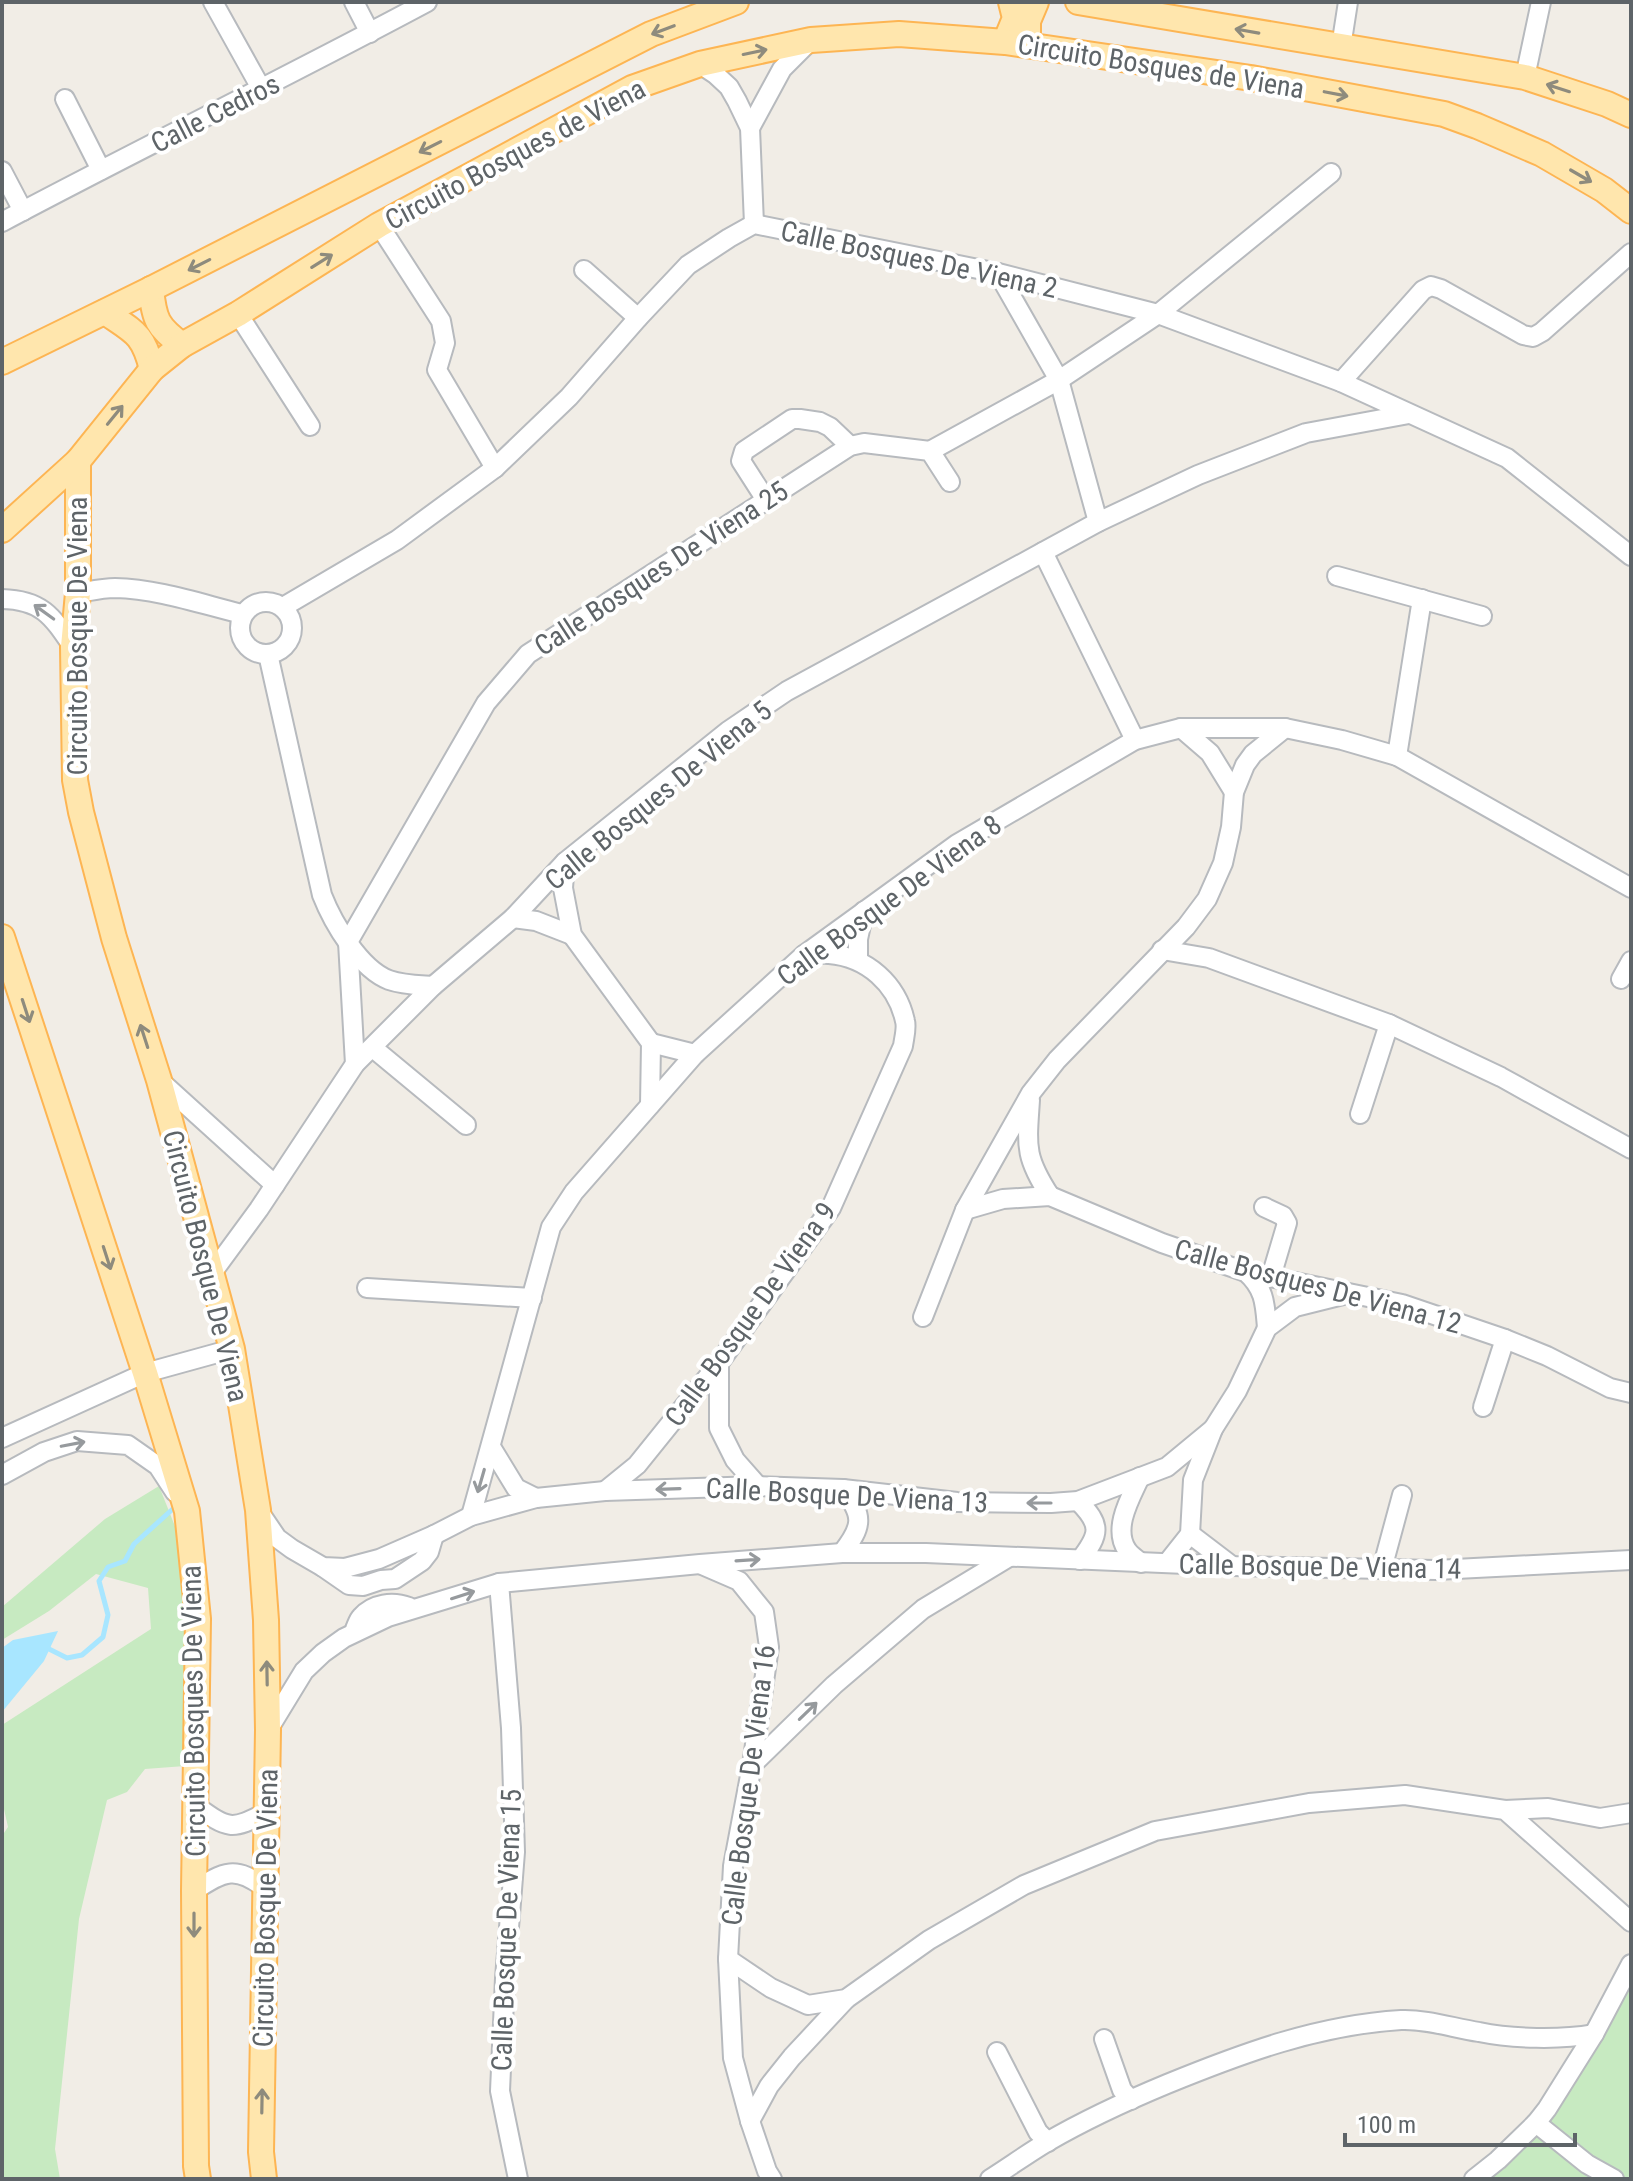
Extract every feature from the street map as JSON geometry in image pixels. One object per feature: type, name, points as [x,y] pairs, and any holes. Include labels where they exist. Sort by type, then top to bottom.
[{"type":"main road","name":"Circuito Bosques de Viena","points":[[2,362],[651,34],[736,2]]},
{"type":"main road","points":[[1011,2],[1016,43]]},
{"type":"main road","points":[[1016,43],[1036,2]]},
{"type":"main road","name":"Circuito Bosques de Viena","points":[[1078,2],[1196,12],[1341,47],[1525,77],[1631,115]]},
{"type":"main road","name":"Circuito Bosques de Viena","points":[[2,530],[78,461],[152,369],[182,345],[238,314],[379,225],[632,88],[700,64],[811,40],[899,34],[1016,43],[1251,78],[1444,114],[1542,154],[1604,190],[1631,211]]},
{"type":"main road","points":[[151,289],[159,325],[182,345]]},
{"type":"main road","points":[[105,312],[142,340],[152,369]]},
{"type":"main road","name":"Circuito Bosque De Viena","points":[[78,461],[78,593],[73,647],[75,780],[114,938],[159,1080],[232,1349],[258,1510],[266,1620],[268,1730],[261,2152],[264,2179]]},
{"type":"main road","name":"Circuito Bosques De Viena","points":[[2,937],[187,1511],[198,1619],[194,1891],[198,2179]]},
{"type":"street","points":[[213,2],[262,90]]},
{"type":"street","points":[[354,2],[370,33]]},
{"type":"street","name":"Calle Cedros","points":[[2,222],[427,2]]},
{"type":"street","points":[[1341,47],[1348,2]]},
{"type":"street","points":[[1525,77],[1541,2]]},
{"type":"street","points":[[750,128],[782,69],[811,40]]},
{"type":"street","points":[[700,64],[729,87],[750,128],[754,224]]},
{"type":"street","points":[[65,99],[101,170]]},
{"type":"street","points":[[2,171],[23,211]]},
{"type":"street","points":[[766,500],[741,461],[742,456],[744,451],[792,419],[820,422],[850,446],[864,443],[930,451],[1059,380],[1158,314],[1331,173]]},
{"type":"street","name":"Calle Bosques De Viena 2","points":[[283,607],[397,540],[495,468],[569,397],[688,265],[754,224],[998,273],[1158,314],[1341,382],[1507,458],[1631,556]]},
{"type":"street","points":[[379,225],[441,321],[445,343],[437,370],[495,468]]},
{"type":"street","points":[[1341,382],[1423,290],[1431,286],[1523,335],[1533,337],[1631,253]]},
{"type":"street","points":[[584,270],[638,318]]},
{"type":"street","points":[[998,273],[1059,380],[1098,522]]},
{"type":"street","points":[[238,314],[310,426]]},
{"type":"street","name":"Calle Bosques De Viena 5","points":[[212,1273],[355,1064],[433,986],[513,918],[565,862],[728,731],[787,691],[1098,522],[1198,475],[1306,433],[1409,414]]},
{"type":"street","name":"Calle Bosques De Viena 25","points":[[348,942],[486,703],[528,654],[850,446]]},
{"type":"street","points":[[930,451],[950,482]]},
{"type":"street","points":[[1043,552],[1135,740]]},
{"type":"street","points":[[1337,576],[1482,616]]},
{"type":"street","points":[[78,593],[112,588],[146,591],[242,614]]},
{"type":"street","points":[[2,599],[28,601],[54,618],[73,647]]},
{"type":"street","points":[[1397,756],[1422,599]]},
{"type":"street","points":[[261,601],[283,607],[292,620],[291,636],[282,649],[268,654],[246,646],[239,625],[242,614],[261,601]]},
{"type":"street","points":[[268,654],[322,895],[331,916],[374,972],[402,984],[433,986]]},
{"type":"street","points":[[1181,728],[1210,753],[1234,792]]},
{"type":"street","name":"Calle Bosque De Viena 8","points":[[471,1516],[551,1227],[574,1192],[695,1054],[804,955],[957,844],[1135,740],[1181,728],[1285,728],[1397,756],[1631,888]]},
{"type":"street","points":[[923,1317],[965,1210],[1031,1093],[1057,1060],[1186,927],[1207,899],[1223,863],[1234,792],[1245,765],[1253,754],[1285,728]]},
{"type":"street","points":[[565,862],[563,888],[572,935],[651,1043],[650,1105]]},
{"type":"street","points":[[804,955],[830,954],[858,960],[858,939],[864,911]]},
{"type":"street","points":[[513,918],[536,921],[572,935]]},
{"type":"street","points":[[1186,927],[1209,958]]},
{"type":"street","points":[[348,942],[355,1064]]},
{"type":"street","points":[[1162,950],[1209,958],[1389,1024],[1501,1077],[1631,1149]]},
{"type":"street","name":"Calle Bosque De Viena 9","points":[[605,1491],[637,1465],[719,1363],[831,1208],[903,1046],[906,1023],[897,996],[880,975],[858,960]]},
{"type":"street","points":[[1621,979],[1631,961]]},
{"type":"street","points":[[1360,1114],[1389,1024]]},
{"type":"street","points":[[651,1043],[695,1054]]},
{"type":"street","points":[[373,1048],[466,1125]]},
{"type":"street","points":[[159,1080],[275,1185]]},
{"type":"street","points":[[1031,1093],[1028,1155],[1050,1196]]},
{"type":"street","name":"Calle Bosques De Viena 12","points":[[965,1210],[1003,1199],[1050,1196],[1162,1243],[1246,1272],[1402,1304],[1505,1339],[1610,1388],[1631,1393]]},
{"type":"street","points":[[1264,1207],[1283,1216],[1287,1223],[1271,1277]]},
{"type":"street","points":[[1246,1272],[1257,1282],[1262,1294],[1267,1328]]},
{"type":"street","points":[[367,1288],[532,1298]]},
{"type":"street","points":[[1167,1563],[1190,1534],[1193,1480],[1213,1429],[1237,1391],[1267,1328],[1295,1307],[1350,1293]]},
{"type":"street","points":[[1483,1407],[1505,1339]]},
{"type":"street","points":[[2,1438],[145,1373],[232,1349]]},
{"type":"street","points":[[719,1363],[719,1428],[735,1460],[758,1486]]},
{"type":"street","name":"Calle Bosque De Viena 13","points":[[323,1567],[345,1568],[379,1559],[471,1516],[536,1498],[605,1491],[758,1486],[843,1489],[957,1502],[1078,1501],[1167,1467],[1213,1429]]},
{"type":"street","points":[[2,1475],[44,1452],[77,1441],[128,1445],[158,1466],[187,1511]]},
{"type":"street","points":[[491,1447],[516,1488],[536,1498]]},
{"type":"street","points":[[1167,1467],[1193,1480]]},
{"type":"street","points":[[1140,1477],[1124,1512],[1122,1534],[1126,1549],[1141,1563]]},
{"type":"street","points":[[842,1553],[859,1523],[855,1506],[843,1489]]},
{"type":"street","points":[[1382,1569],[1402,1495]]},
{"type":"street","points":[[1078,1501],[1092,1516],[1095,1531],[1093,1544],[1080,1560]]},
{"type":"street","points":[[258,1510],[277,1538],[349,1585],[360,1599],[358,1624]]},
{"type":"street","points":[[1190,1534],[1232,1566]]},
{"type":"street","points":[[349,1585],[363,1586],[395,1579],[422,1561],[429,1552],[434,1535]]},
{"type":"street","name":"Calle Bosque De Viena 13","points":[[268,1730],[304,1671],[358,1624],[415,1610],[499,1583],[842,1553],[1009,1557]]},
{"type":"street","points":[[752,1765],[834,1685],[923,1609],[1009,1557]]},
{"type":"street","name":"Calle Bosque De Viena 14","points":[[1009,1557],[1436,1570],[1631,1560]]},
{"type":"street","name":"Calle Bosque De Viena 16","points":[[700,1564],[739,1581],[764,1612],[769,1647],[733,1866],[728,1959],[733,2058],[750,2121],[772,2179]]},
{"type":"street","points":[[394,1603],[389,1592],[395,1579]]},
{"type":"street","name":"Calle Bosque De Viena 15","points":[[499,1583],[511,1728],[515,1852],[500,2091],[518,2179]]},
{"type":"street","points":[[358,1624],[382,1603],[394,1603],[415,1610]]},
{"type":"street","points":[[750,2121],[769,2086],[846,1999],[929,1940],[1024,1885],[1155,1831],[1309,1803],[1405,1795],[1505,1810],[1548,1808],[1600,1818],[1631,1813]]},
{"type":"street","points":[[196,1806],[220,1823],[234,1826],[267,1812]]},
{"type":"street","points":[[1505,1810],[1631,1922]]},
{"type":"street","points":[[194,1891],[218,1875],[237,1873],[252,1878],[266,1889]]},
{"type":"street","points":[[728,1959],[771,1988],[808,2005],[846,1999]]},
{"type":"street","points":[[1474,2179],[1498,2160],[1547,2109],[1594,2034],[1631,1964]]},
{"type":"street","points":[[990,2179],[1048,2142],[1131,2100],[1239,2055],[1337,2027],[1404,2020],[1511,2036],[1594,2034]]},
{"type":"street","points":[[1104,2039],[1122,2090],[1131,2100]]},
{"type":"street","points":[[997,2052],[1038,2132],[1048,2142]]},
{"type":"street","points":[[1536,2123],[1587,2164],[1614,2179]]},
{"type":"green space","points":[[159,1486],[182,1544],[188,1693],[185,1766],[145,1769],[127,1792],[107,1800],[79,1919],[55,2149],[60,2179],[2,2179],[2,1836],[8,1827],[2,1800],[2,1725],[151,1629],[148,1588],[96,1574],[49,1611],[2,1640],[2,1607],[105,1519]]},
{"type":"green space","points":[[1631,1976],[1631,2179],[1471,2179],[1539,2127]]},
{"type":"water","points":[[58,1631],[44,1661],[2,1712],[2,1648],[13,1640]]},
{"type":"waterway","points":[[49,1649],[67,1658],[82,1655],[103,1637],[108,1615],[99,1581],[108,1567],[125,1561],[134,1544],[175,1507]]}]
